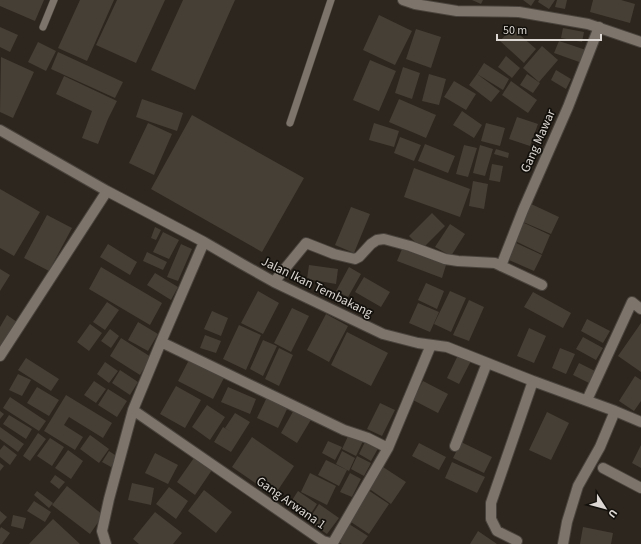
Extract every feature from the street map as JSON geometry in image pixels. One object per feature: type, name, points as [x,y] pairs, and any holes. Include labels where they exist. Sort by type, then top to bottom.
[{"type":"street","points":[[403,0],[415,4],[457,11],[519,12],[588,24],[641,42]]},
{"type":"street","name":"Gang Mawar","points":[[500,266],[522,210],[568,107],[599,27]]},
{"type":"street","name":"Jalan Ikan Tembakang","points":[[0,130],[107,191],[204,242],[274,282],[384,334],[418,343],[447,347],[641,422]]},
{"type":"street","points":[[0,356],[107,191]]},
{"type":"street","points":[[274,282],[306,244],[334,254],[355,259],[377,240],[384,239],[410,246],[445,259],[495,263],[542,285]]},
{"type":"street","points":[[106,544],[102,531],[133,410],[204,242]]},
{"type":"street","points":[[586,400],[632,302],[641,309]]},
{"type":"street","points":[[161,342],[344,430],[368,438],[388,448]]},
{"type":"street","name":"Gang Arwana 1","points":[[133,410],[323,541],[330,543],[334,541],[388,448],[431,344]]},
{"type":"street","points":[[455,446],[487,362]]},
{"type":"street","points":[[517,541],[497,531],[491,520],[491,503],[533,381]]},
{"type":"street","points":[[563,544],[567,522],[578,486],[600,447],[615,411]]},
{"type":"street","points":[[604,468],[641,488]]},
{"type":"lane","points":[[43,27],[54,0]]},
{"type":"lane","points":[[290,123],[331,0]]},
{"type":"building","points":[[0,0],[44,0],[35,21],[0,6]]},
{"type":"building","points":[[80,0],[114,0],[87,61],[58,48]]},
{"type":"building","points":[[117,0],[165,0],[136,63],[96,45]]},
{"type":"building","points":[[183,0],[235,0],[195,90],[151,70]]},
{"type":"building","points":[[472,0],[483,0],[481,4]]},
{"type":"building","points":[[523,0],[535,0],[531,6]]},
{"type":"building","points":[[539,0],[555,0],[549,9],[538,2]]},
{"type":"building","points":[[557,0],[567,0],[565,9],[555,7]]},
{"type":"building","points":[[593,0],[621,0],[635,4],[630,23],[590,12]]},
{"type":"building","points":[[379,15],[412,31],[395,65],[363,50]]},
{"type":"building","points":[[0,27],[18,35],[10,52],[0,47]]},
{"type":"building","points":[[512,28],[536,49],[524,63],[500,41]]},
{"type":"building","points":[[563,28],[584,32],[582,42],[561,38]]},
{"type":"building","points":[[416,29],[441,37],[431,68],[406,59]]},
{"type":"building","points":[[559,41],[586,50],[582,63],[554,53]]},
{"type":"building","points":[[38,42],[56,51],[46,71],[28,62]]},
{"type":"building","points":[[542,46],[558,60],[539,82],[523,68]]},
{"type":"building","points":[[58,52],[123,82],[115,98],[51,69]]},
{"type":"building","points":[[506,56],[520,68],[512,78],[498,67]]},
{"type":"building","points":[[1,57],[34,72],[13,118],[0,112]]},
{"type":"building","points":[[370,60],[396,71],[379,111],[353,100]]},
{"type":"building","points":[[484,63],[509,79],[503,90],[477,74]]},
{"type":"building","points":[[403,67],[420,73],[412,99],[395,93]]},
{"type":"building","points":[[556,70],[571,79],[566,89],[551,80]]},
{"type":"building","points":[[429,74],[446,79],[439,105],[422,101]]},
{"type":"building","points":[[477,74],[500,91],[491,102],[469,85]]},
{"type":"building","points":[[527,74],[540,83],[533,93],[520,85]]},
{"type":"building","points":[[64,76],[117,101],[98,144],[82,138],[92,111],[56,94]]},
{"type":"building","points":[[454,81],[476,94],[466,110],[444,97]]},
{"type":"building","points":[[511,81],[537,100],[528,113],[502,95]]},
{"type":"building","points":[[142,99],[183,113],[177,131],[136,117]]},
{"type":"building","points":[[399,99],[436,115],[426,138],[389,122]]},
{"type":"building","points":[[462,111],[482,125],[474,138],[453,125]]},
{"type":"building","points":[[192,115],[304,178],[262,252],[151,189]]},
{"type":"building","points":[[517,117],[538,124],[530,146],[509,139]]},
{"type":"building","points":[[148,123],[172,134],[154,175],[129,163]]},
{"type":"building","points":[[374,123],[399,131],[394,147],[369,140]]},
{"type":"building","points":[[486,123],[505,128],[500,146],[481,141]]},
{"type":"building","points":[[400,137],[421,145],[414,161],[394,153]]},
{"type":"building","points":[[425,144],[455,156],[448,173],[418,161]]},
{"type":"building","points":[[464,145],[477,148],[468,177],[456,174]]},
{"type":"building","points":[[480,145],[493,149],[485,176],[473,173]]},
{"type":"building","points":[[496,149],[509,153],[508,158],[494,154]]},
{"type":"building","points":[[492,164],[503,166],[500,182],[489,180]]},
{"type":"building","points":[[414,168],[470,189],[460,217],[404,197]]},
{"type":"building","points":[[473,181],[488,184],[484,209],[469,206]]},
{"type":"building","points":[[0,189],[40,212],[14,256],[0,248]]},
{"type":"building","points":[[529,203],[559,217],[551,234],[521,221]]},
{"type":"building","points":[[351,207],[370,214],[354,253],[335,245]]},
{"type":"building","points":[[432,213],[445,226],[422,249],[409,236]]},
{"type":"building","points":[[47,215],[72,228],[49,271],[24,258]]},
{"type":"building","points":[[522,222],[550,235],[542,254],[513,240]]},
{"type":"building","points":[[450,224],[465,234],[451,256],[435,247]]},
{"type":"building","points":[[155,227],[161,230],[156,240],[151,238]]},
{"type":"building","points":[[163,232],[179,240],[169,259],[153,252]]},
{"type":"building","points":[[516,243],[542,255],[534,271],[509,260]]},
{"type":"building","points":[[108,244],[137,262],[130,275],[100,257]]},
{"type":"building","points":[[181,244],[192,249],[178,281],[167,277]]},
{"type":"building","points":[[402,249],[446,265],[442,278],[397,261]]},
{"type":"building","points":[[147,252],[167,262],[163,270],[143,261]]},
{"type":"building","points":[[309,265],[338,269],[336,284],[307,279]]},
{"type":"building","points":[[101,267],[162,303],[150,325],[89,289]]},
{"type":"building","points":[[349,267],[361,274],[348,297],[336,291]]},
{"type":"building","points":[[0,269],[10,275],[0,291]]},
{"type":"building","points":[[155,273],[178,287],[171,300],[147,285]]},
{"type":"building","points":[[364,277],[390,292],[381,307],[355,292]]},
{"type":"building","points":[[426,283],[444,291],[437,309],[418,300]]},
{"type":"building","points":[[258,291],[279,303],[263,334],[241,323]]},
{"type":"building","points":[[450,291],[466,298],[451,332],[434,324]]},
{"type":"building","points":[[533,292],[571,313],[563,328],[524,307]]},
{"type":"building","points":[[469,300],[484,307],[469,341],[453,335]]},
{"type":"building","points":[[107,302],[119,310],[105,330],[93,322]]},
{"type":"building","points":[[418,303],[439,312],[430,332],[409,323]]},
{"type":"building","points":[[292,308],[309,316],[291,352],[274,343]]},
{"type":"building","points":[[212,311],[228,318],[221,336],[204,329]]},
{"type":"building","points":[[326,314],[348,326],[329,362],[307,350]]},
{"type":"building","points":[[7,315],[17,322],[0,348],[0,327]]},
{"type":"building","points":[[587,319],[610,331],[603,343],[581,331]]},
{"type":"building","points":[[138,322],[158,334],[148,351],[128,340]]},
{"type":"building","points":[[641,323],[641,372],[618,356]]},
{"type":"building","points":[[90,324],[102,333],[89,351],[77,342]]},
{"type":"building","points":[[239,325],[261,335],[246,370],[223,359]]},
{"type":"building","points":[[529,328],[546,336],[534,363],[517,356]]},
{"type":"building","points":[[110,329],[119,336],[111,348],[101,341]]},
{"type":"building","points":[[347,332],[388,353],[371,386],[331,365]]},
{"type":"building","points":[[205,335],[221,341],[216,353],[200,348]]},
{"type":"building","points":[[583,337],[603,348],[596,360],[576,349]]},
{"type":"building","points":[[121,338],[151,357],[140,375],[110,356]]},
{"type":"building","points":[[263,340],[277,346],[263,376],[250,369]]},
{"type":"building","points":[[279,348],[293,355],[279,386],[265,379]]},
{"type":"building","points":[[560,348],[575,354],[566,374],[552,368]]},
{"type":"building","points":[[459,353],[472,359],[459,384],[447,378]]},
{"type":"building","points":[[26,358],[59,379],[51,391],[18,370]]},
{"type":"building","points":[[190,358],[225,376],[213,399],[178,381]]},
{"type":"building","points":[[105,362],[118,371],[109,383],[97,374]]},
{"type":"building","points":[[579,363],[595,371],[589,383],[573,375]]},
{"type":"building","points":[[120,370],[138,382],[130,395],[112,383]]},
{"type":"building","points":[[18,374],[31,380],[22,396],[9,390]]},
{"type":"building","points":[[635,376],[641,380],[641,401],[634,411],[619,401]]},
{"type":"building","points":[[94,381],[106,389],[96,403],[84,395]]},
{"type":"building","points":[[423,381],[448,394],[438,413],[413,400]]},
{"type":"building","points":[[176,386],[201,400],[185,428],[160,414]]},
{"type":"building","points":[[37,387],[59,400],[49,416],[27,403]]},
{"type":"building","points":[[228,387],[256,399],[250,414],[221,402]]},
{"type":"building","points":[[108,389],[127,401],[117,417],[98,405]]},
{"type":"building","points":[[66,395],[112,423],[103,438],[69,417],[64,425],[83,437],[75,450],[44,431]]},
{"type":"building","points":[[10,397],[46,421],[39,431],[3,408]]},
{"type":"building","points":[[267,397],[288,407],[278,428],[257,418]]},
{"type":"building","points":[[380,403],[395,410],[382,436],[367,429]]},
{"type":"building","points":[[207,405],[225,417],[210,440],[192,427]]},
{"type":"building","points":[[295,408],[312,418],[297,443],[281,433]]},
{"type":"building","points":[[0,411],[4,414],[0,419]]},
{"type":"building","points":[[547,412],[569,423],[551,460],[529,450]]},
{"type":"building","points":[[235,413],[250,422],[231,452],[214,442],[223,427],[231,432],[225,428]]},
{"type":"building","points":[[9,415],[32,429],[26,439],[3,424]]},
{"type":"building","points":[[0,427],[24,444],[18,452],[0,439]]},
{"type":"building","points":[[350,432],[364,439],[356,456],[342,449]]},
{"type":"building","points":[[38,433],[46,439],[30,461],[23,456]]},
{"type":"building","points":[[90,435],[109,449],[99,463],[80,449]]},
{"type":"building","points":[[252,437],[294,466],[274,496],[232,467]]},
{"type":"building","points":[[50,438],[64,447],[52,466],[37,456]]},
{"type":"building","points":[[367,438],[380,445],[371,461],[359,454]]},
{"type":"building","points":[[328,441],[342,447],[335,460],[322,453]]},
{"type":"building","points":[[461,442],[492,457],[484,473],[453,458]]},
{"type":"building","points":[[419,443],[446,457],[439,470],[412,456]]},
{"type":"building","points":[[4,445],[17,455],[10,465],[0,457],[0,450]]},
{"type":"building","points":[[641,445],[641,468],[632,463]]},
{"type":"building","points":[[68,450],[83,461],[71,479],[55,468]]},
{"type":"building","points":[[109,451],[118,457],[111,467],[102,462]]},
{"type":"building","points":[[342,451],[355,458],[349,471],[336,464]]},
{"type":"building","points":[[155,453],[178,465],[168,484],[145,473]]},
{"type":"building","points":[[196,455],[214,467],[195,495],[177,482]]},
{"type":"building","points":[[357,456],[371,463],[364,476],[351,469]]},
{"type":"building","points":[[326,460],[347,470],[339,486],[318,475]]},
{"type":"building","points":[[452,462],[485,477],[477,493],[445,478]]},
{"type":"building","points":[[0,463],[4,466],[0,471]]},
{"type":"building","points":[[383,467],[406,482],[391,504],[368,488]]},
{"type":"building","points":[[310,473],[336,486],[327,505],[301,492]]},
{"type":"building","points":[[350,473],[361,479],[352,497],[340,492]]},
{"type":"building","points":[[55,475],[65,482],[59,489],[50,482]]},
{"type":"building","points":[[132,483],[154,488],[151,505],[128,500]]},
{"type":"building","points":[[67,486],[103,515],[90,534],[52,505]]},
{"type":"building","points":[[169,487],[188,501],[176,519],[156,504]]},
{"type":"building","points":[[204,490],[232,512],[216,533],[188,511]]},
{"type":"building","points":[[368,490],[389,504],[369,534],[348,520]]},
{"type":"building","points":[[37,491],[53,503],[49,508],[34,495]]},
{"type":"building","points":[[298,491],[317,504],[308,518],[289,505]]},
{"type":"building","points":[[34,501],[51,512],[45,522],[27,511]]},
{"type":"building","points":[[319,504],[339,518],[327,534],[308,521]]},
{"type":"building","points":[[0,511],[7,517],[0,525]]},
{"type":"building","points":[[155,512],[182,533],[173,544],[139,544],[133,539]]},
{"type":"building","points":[[13,515],[26,518],[23,529],[11,526]]},
{"type":"building","points":[[53,519],[80,544],[29,544]]},
{"type":"building","points":[[349,524],[368,536],[362,544],[342,544],[337,541]]},
{"type":"building","points":[[1,527],[10,533],[2,544],[0,544],[0,529]]},
{"type":"building","points":[[583,527],[613,533],[611,544],[580,544]]},
{"type":"building","points":[[478,531],[497,544],[470,544]]}]
